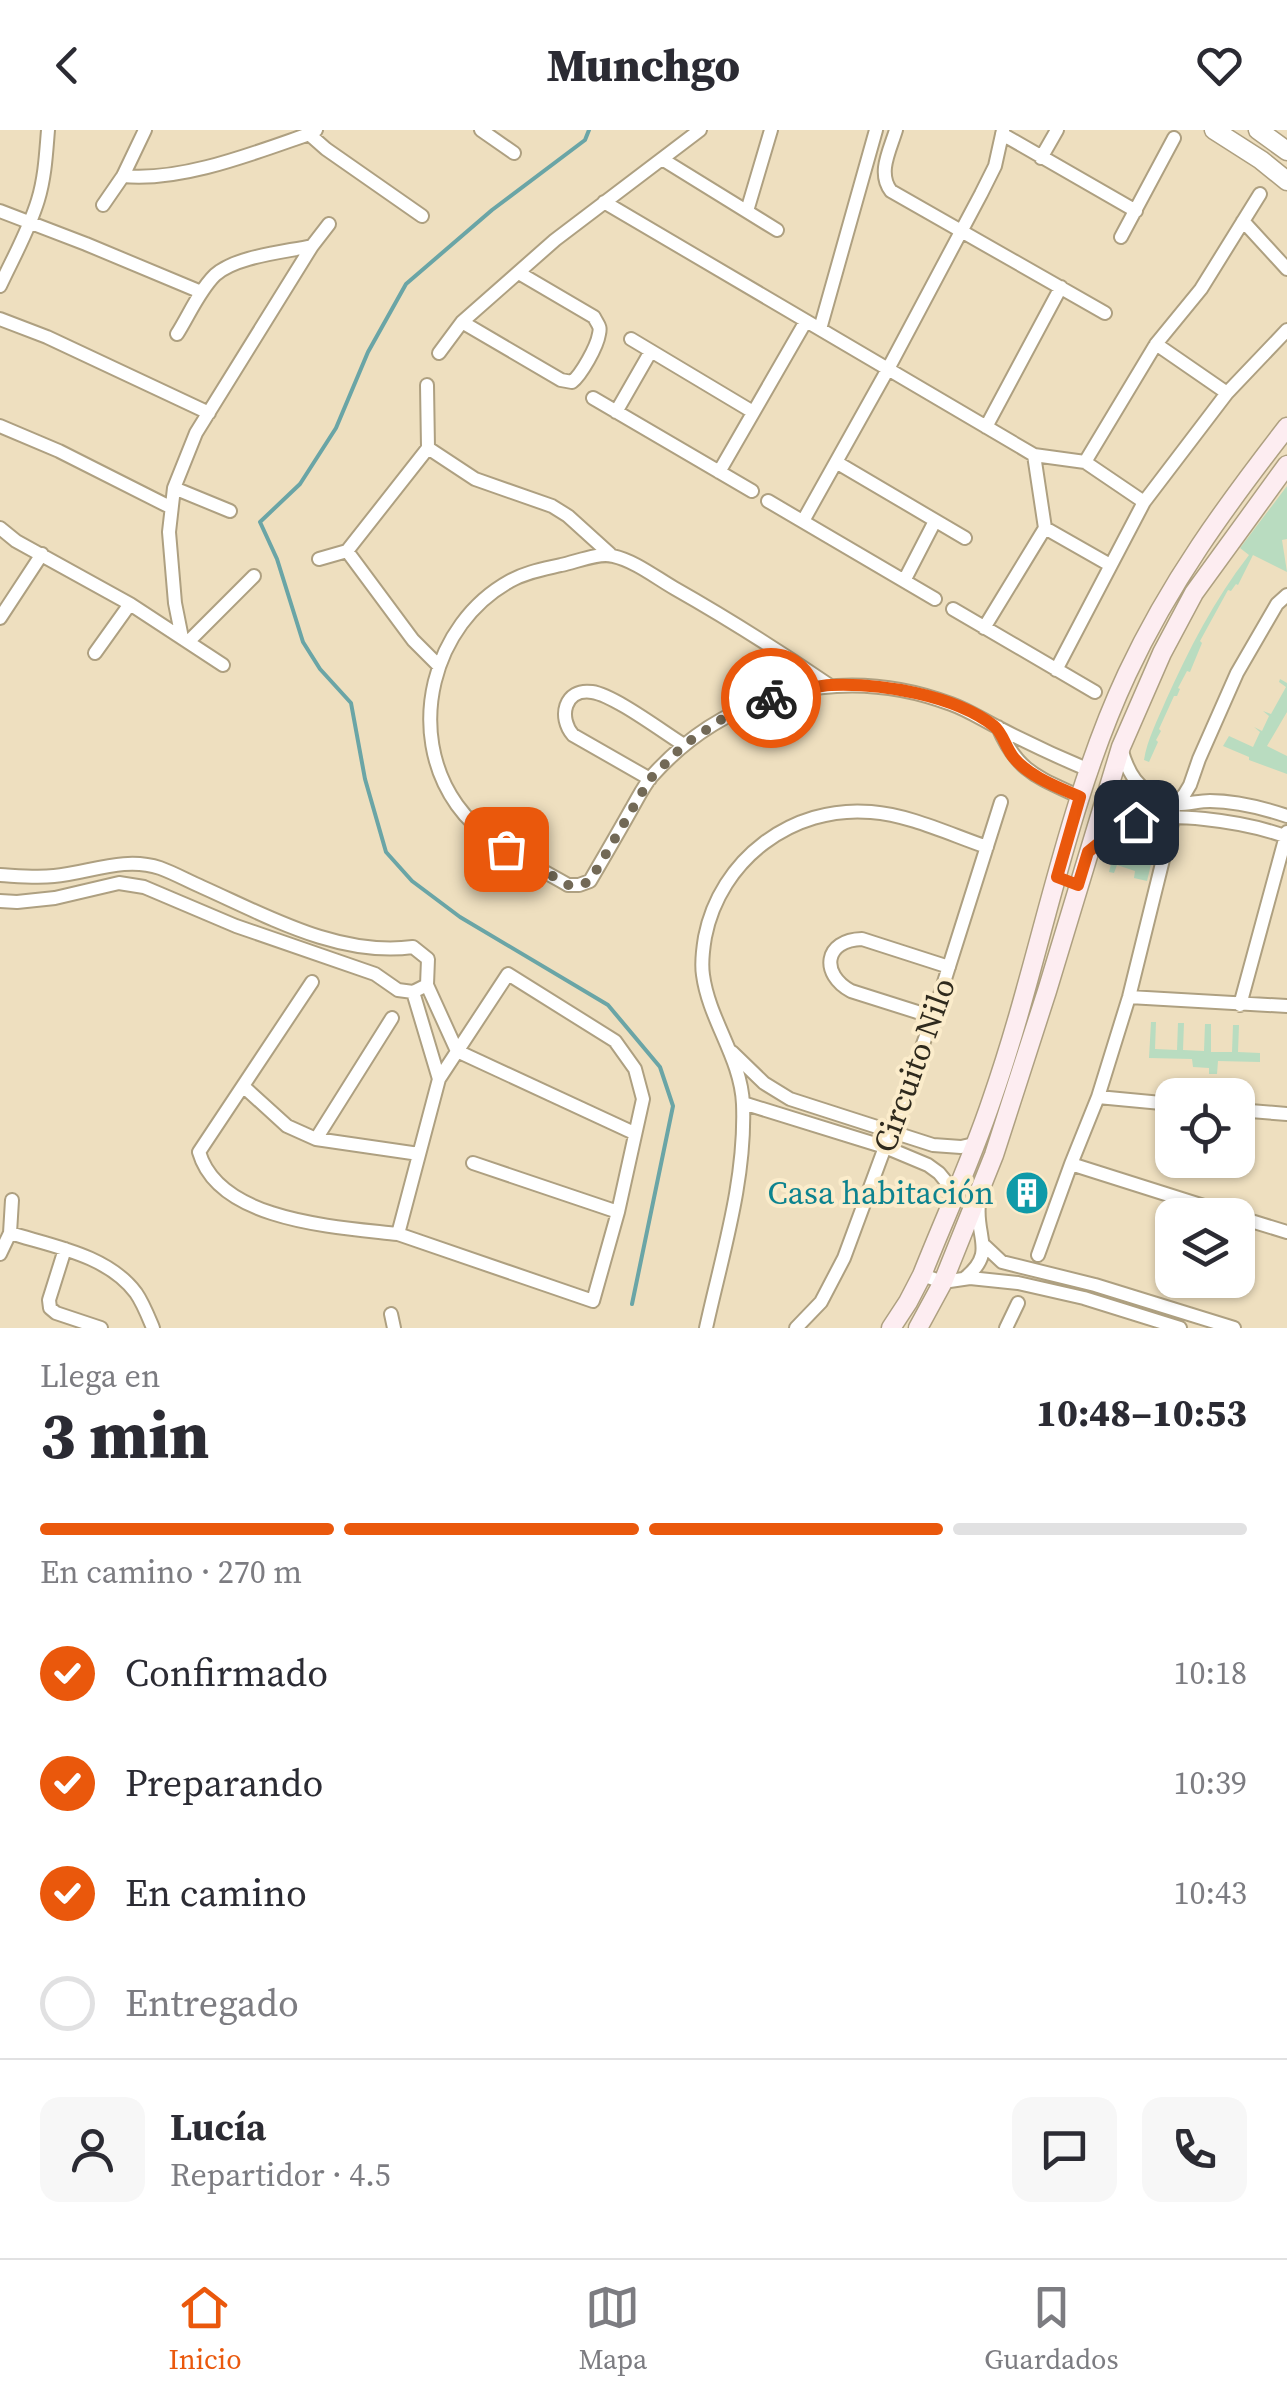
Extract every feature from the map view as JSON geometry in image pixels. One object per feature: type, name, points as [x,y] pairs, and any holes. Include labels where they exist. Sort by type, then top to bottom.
[{"type":"main road","points":[[891,1328],[922,1275],[992,1099],[1080,797],[1126,676],[1167,596],[1219,516],[1287,427]]},
{"type":"main road","points":[[918,1328],[943,1282],[980,1192],[1047,991],[1120,746],[1194,594],[1287,464]]},
{"type":"main road","points":[[1057,877],[1078,885]]},
{"type":"street","points":[[0,286],[30,222],[43,181],[48,130]]},
{"type":"street","points":[[104,205],[145,130]]},
{"type":"street","points":[[482,130],[514,153]]},
{"type":"street","points":[[439,353],[462,322],[555,240],[700,130]]},
{"type":"street","points":[[747,211],[771,130]]},
{"type":"street","points":[[820,329],[876,130]]},
{"type":"street","points":[[896,130],[884,171],[884,182],[891,191],[1106,313]]},
{"type":"street","points":[[1041,158],[1057,130]]},
{"type":"street","points":[[1214,130],[1287,181]]},
{"type":"street","points":[[1258,130],[1287,151]]},
{"type":"street","points":[[123,176],[164,176],[238,158],[313,132],[326,149],[422,216]]},
{"type":"street","points":[[803,521],[995,166],[1002,132],[1136,210]]},
{"type":"street","points":[[1121,237],[1174,138]]},
{"type":"street","points":[[662,159],[777,230]]},
{"type":"street","points":[[1085,462],[1156,344],[1201,289],[1260,194]]},
{"type":"street","points":[[604,202],[1034,454],[1085,462],[1144,502]]},
{"type":"street","points":[[0,211],[201,292]]},
{"type":"street","points":[[1243,221],[1287,269]]},
{"type":"street","points":[[185,640],[170,550],[174,488],[196,433],[329,224]]},
{"type":"street","points":[[177,334],[201,292],[227,266],[312,246]]},
{"type":"street","points":[[462,322],[561,380],[572,382],[578,377],[600,327],[594,317],[519,273]]},
{"type":"street","points":[[986,427],[1061,287]]},
{"type":"street","points":[[0,319],[94,357],[210,413]]},
{"type":"street","points":[[719,472],[806,321]]},
{"type":"street","points":[[1056,670],[1144,502],[1228,393],[1287,330]]},
{"type":"street","points":[[631,339],[754,412]]},
{"type":"street","points":[[1156,344],[1228,393]]},
{"type":"street","points":[[616,412],[650,351]]},
{"type":"street","points":[[319,559],[346,551],[428,448],[427,384]]},
{"type":"street","points":[[593,398],[752,491]]},
{"type":"street","points":[[0,426],[170,507]]},
{"type":"street","points":[[428,448],[475,479],[552,506],[610,554],[692,598],[830,685]]},
{"type":"street","points":[[984,628],[1045,528],[1034,454]]},
{"type":"street","points":[[836,462],[964,538]]},
{"type":"street","points":[[174,488],[230,511]]},
{"type":"street","points":[[768,501],[935,598]]},
{"type":"street","points":[[904,581],[935,521]]},
{"type":"street","points":[[0,528],[16,541],[130,604],[223,666]]},
{"type":"street","points":[[1045,528],[1110,565]]},
{"type":"street","points":[[346,551],[413,640],[438,664]]},
{"type":"street","points":[[0,618],[42,554]]},
{"type":"street","points":[[610,554],[535,571],[493,592],[453,634],[438,664],[432,694],[430,730],[434,755],[458,806],[478,828],[506,849],[568,885],[590,881],[650,779],[684,745],[728,715],[774,696],[830,685],[922,694],[955,705],[1089,770]]},
{"type":"street","points":[[185,640],[254,576]]},
{"type":"street","points":[[1038,1254],[1098,1098],[1129,997],[1174,811],[1190,784],[1237,673],[1277,604],[1287,595]]},
{"type":"street","points":[[95,653],[130,604]]},
{"type":"street","points":[[953,609],[1095,692]]},
{"type":"street","points":[[650,779],[573,735],[564,717],[568,701],[583,691],[605,696],[684,745]]},
{"type":"street","points":[[998,728],[1015,760],[1035,775],[1080,797]]},
{"type":"street","points":[[1120,746],[1135,782],[1174,811],[1286,835],[1240,1004]]},
{"type":"street","points":[[1120,826],[1135,782]]},
{"type":"street","points":[[1088,852],[1120,826],[1211,801],[1242,804],[1287,816]]},
{"type":"street","name":"Circuito Nilo","points":[[796,1328],[820,1302],[844,1258],[933,1016],[1001,802]]},
{"type":"street","points":[[706,1328],[736,1194],[741,1149],[743,1102],[730,1050],[702,973],[703,951],[716,902],[728,878],[768,840],[791,827],[843,812],[899,816],[986,847]]},
{"type":"street","points":[[0,875],[54,876],[132,864],[158,868],[273,919],[350,946],[413,948],[428,958],[427,985],[457,1051],[634,1134]]},
{"type":"street","points":[[0,900],[54,898],[119,883],[144,888],[236,926],[374,974],[398,990],[413,992],[427,985]]},
{"type":"street","points":[[236,926],[246,907]]},
{"type":"street","points":[[933,1016],[841,986],[830,967],[830,958],[840,944],[862,939],[948,967]]},
{"type":"street","points":[[312,982],[199,1152],[204,1166],[228,1191],[267,1212],[306,1224],[398,1234],[594,1301],[642,1098],[635,1069],[615,1040],[508,974],[439,1079],[398,1234]]},
{"type":"street","points":[[413,992],[439,1079]]},
{"type":"street","points":[[1129,997],[1287,1006]]},
{"type":"street","points":[[316,1139],[392,1018]]},
{"type":"street","points":[[730,1050],[764,1083],[790,1100],[933,1145],[974,1144]]},
{"type":"street","points":[[743,1102],[764,1083]]},
{"type":"street","points":[[243,1086],[286,1126],[316,1139],[418,1154]]},
{"type":"street","points":[[1098,1098],[1155,1103]]},
{"type":"street","points":[[743,1102],[885,1146],[928,1165],[939,1173],[953,1197]]},
{"type":"street","points":[[1255,1111],[1287,1114]]},
{"type":"street","points":[[473,1163],[618,1212]]},
{"type":"street","points":[[1071,1164],[1178,1198]]},
{"type":"street","points":[[980,1192],[977,1219],[985,1246],[1002,1262],[1083,1281],[1234,1328]]},
{"type":"street","points":[[0,1254],[10,1233],[12,1200]]},
{"type":"street","points":[[1255,1222],[1287,1232]]},
{"type":"street","points":[[10,1233],[65,1249],[122,1277],[138,1295],[153,1328]]},
{"type":"street","points":[[965,1278],[976,1268],[985,1246]]},
{"type":"street","points":[[65,1249],[48,1300],[50,1308],[101,1328]]},
{"type":"street","points":[[1018,1283],[1022,1266]]},
{"type":"street","points":[[922,1275],[943,1282],[965,1278],[1018,1283],[1084,1298],[1180,1328]]},
{"type":"street","points":[[1006,1328],[1018,1303]]},
{"type":"street","points":[[1156,1319],[1161,1304]]},
{"type":"green space","points":[[1287,486],[1287,539],[1282,540],[1287,572],[1253,555],[1200,641],[1190,672],[1187,671],[1159,729],[1149,762],[1144,760],[1156,722],[1193,644],[1224,589],[1249,555],[1240,548]]},
{"type":"green space","points":[[1280,679],[1287,683],[1287,712],[1267,746],[1287,756],[1287,774],[1223,746],[1229,736],[1253,747],[1260,732],[1254,727],[1262,731],[1269,716],[1263,711],[1271,714],[1286,687]]},
{"type":"green space","points":[[1158,835],[1147,881],[1134,878],[1135,871],[1117,865],[1114,873],[1109,872],[1115,848]]},
{"type":"green space","points":[[1151,1022],[1156,1022],[1155,1049],[1177,1050],[1178,1023],[1184,1023],[1183,1050],[1204,1051],[1205,1024],[1211,1024],[1211,1052],[1232,1052],[1233,1025],[1239,1025],[1238,1052],[1260,1053],[1260,1062],[1218,1061],[1217,1074],[1209,1074],[1209,1068],[1193,1067],[1192,1059],[1149,1058]]},
{"type":"waterway","points":[[589,130],[585,140],[492,210],[406,284],[368,352],[336,428],[300,484],[260,522],[277,559],[303,642],[320,669],[351,703],[365,779],[386,852],[412,881],[460,917],[608,1005],[660,1067],[673,1106],[632,1304]]},
{"type":"way so far","points":[[506,849],[568,885],[590,881],[650,779],[684,745],[728,715],[771,698]]},
{"type":"place","name":"Casa habitación","points":[[1027,1193]]},
{"type":"route","points":[[771,698],[830,685],[886,688],[955,705],[998,728],[1015,760],[1035,775],[1080,797],[1057,877],[1078,885],[1088,852],[1120,826],[1136,822]]}]
